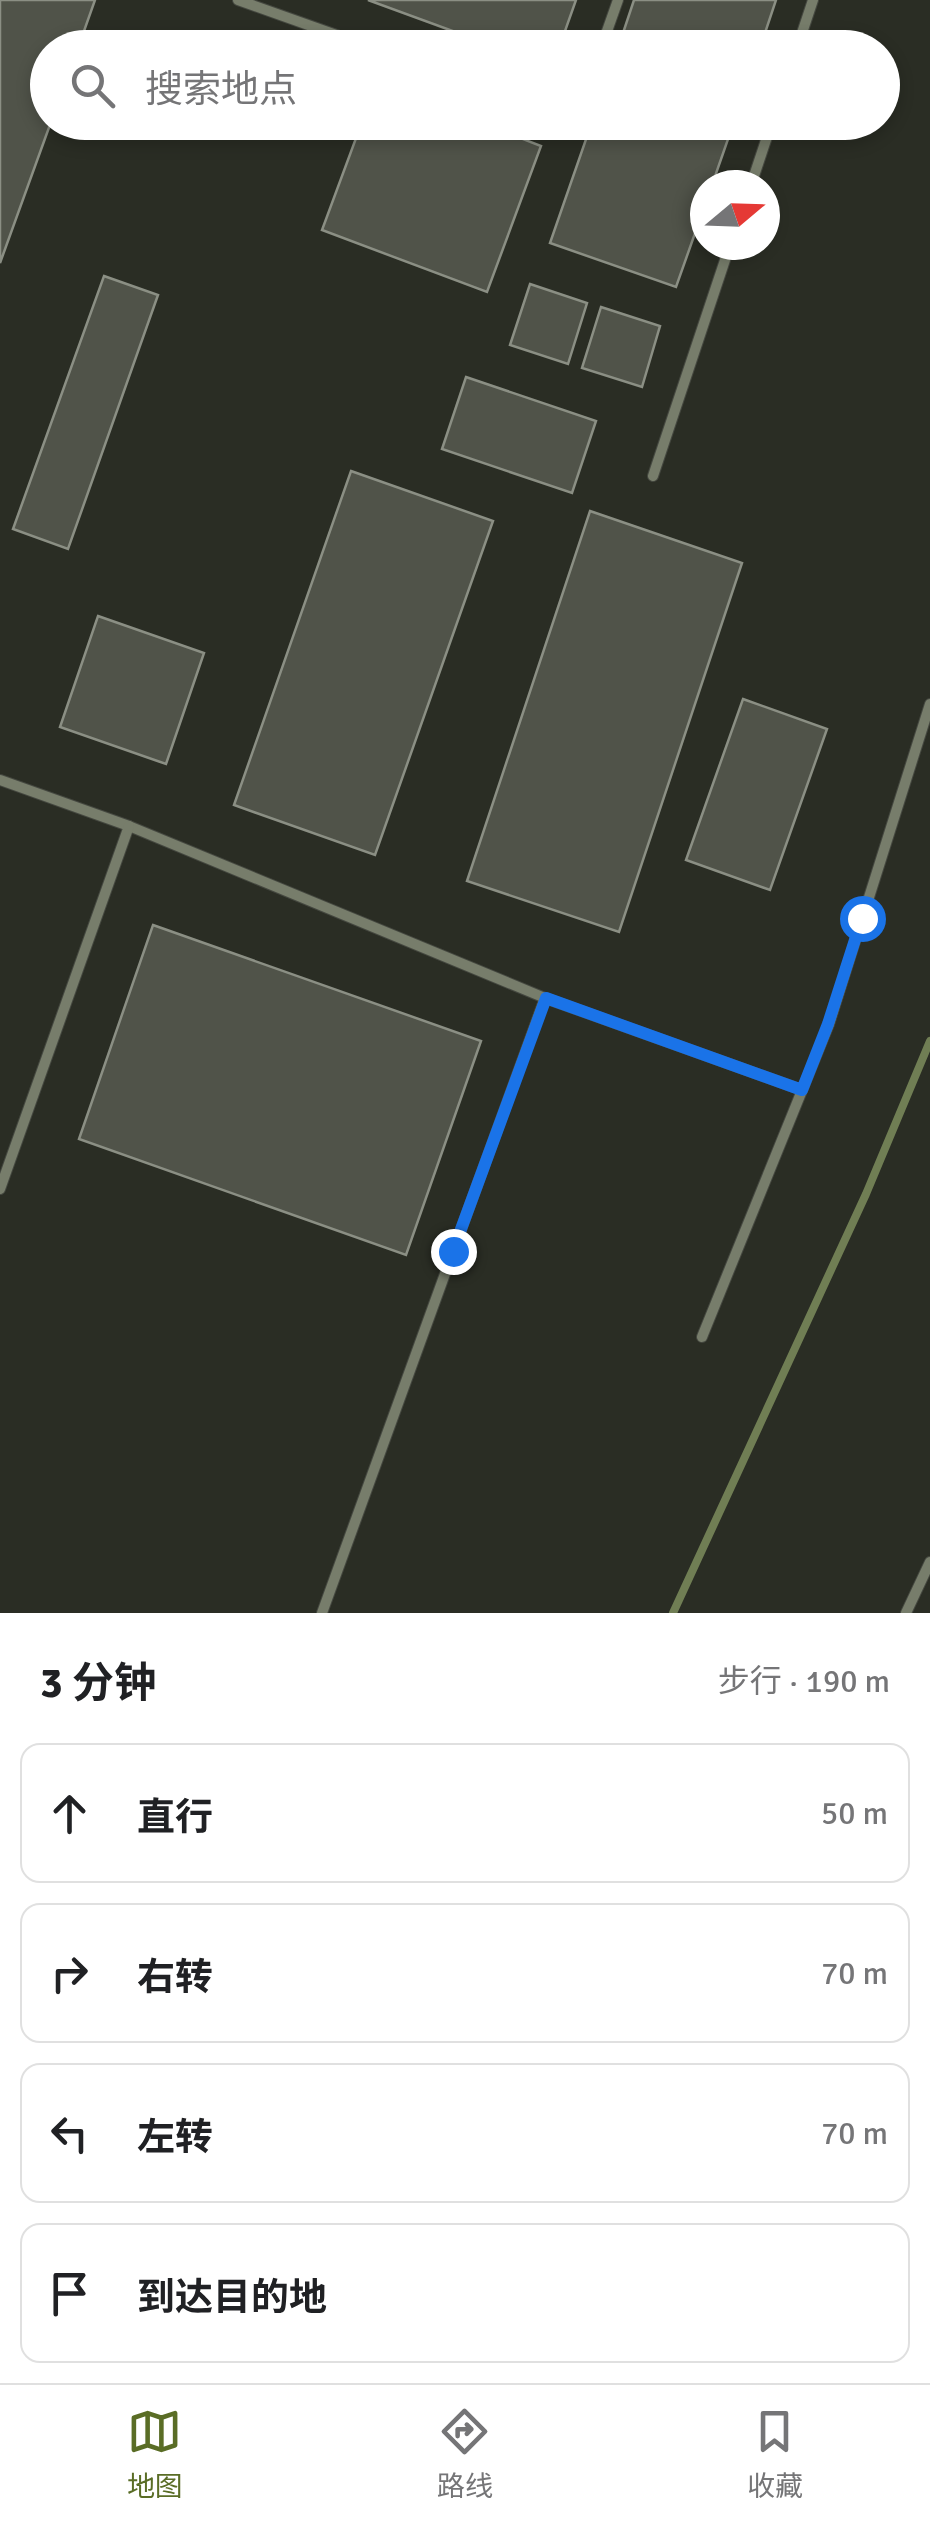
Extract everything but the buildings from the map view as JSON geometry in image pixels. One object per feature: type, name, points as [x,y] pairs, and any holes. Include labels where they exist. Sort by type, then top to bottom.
[{"type":"lane","points":[[238,0],[323,30]]},
{"type":"lane","points":[[607,30],[618,0]]},
{"type":"lane","points":[[803,30],[813,0]]},
{"type":"lane","points":[[755,170],[766,140]]},
{"type":"lane","points":[[653,476],[725,260]]},
{"type":"lane","points":[[702,1336],[828,1024],[930,704]]},
{"type":"lane","points":[[0,780],[129,826],[546,998],[802,1090]]},
{"type":"lane","points":[[0,1189],[129,826]]},
{"type":"lane","points":[[322,1613],[546,998]]},
{"type":"lane","points":[[906,1613],[930,1562]]},
{"type":"waterway","points":[[673,1613],[866,1194],[930,1041]]},
{"type":"route","points":[[453,1251],[546,998],[802,1090],[862,918]]}]
